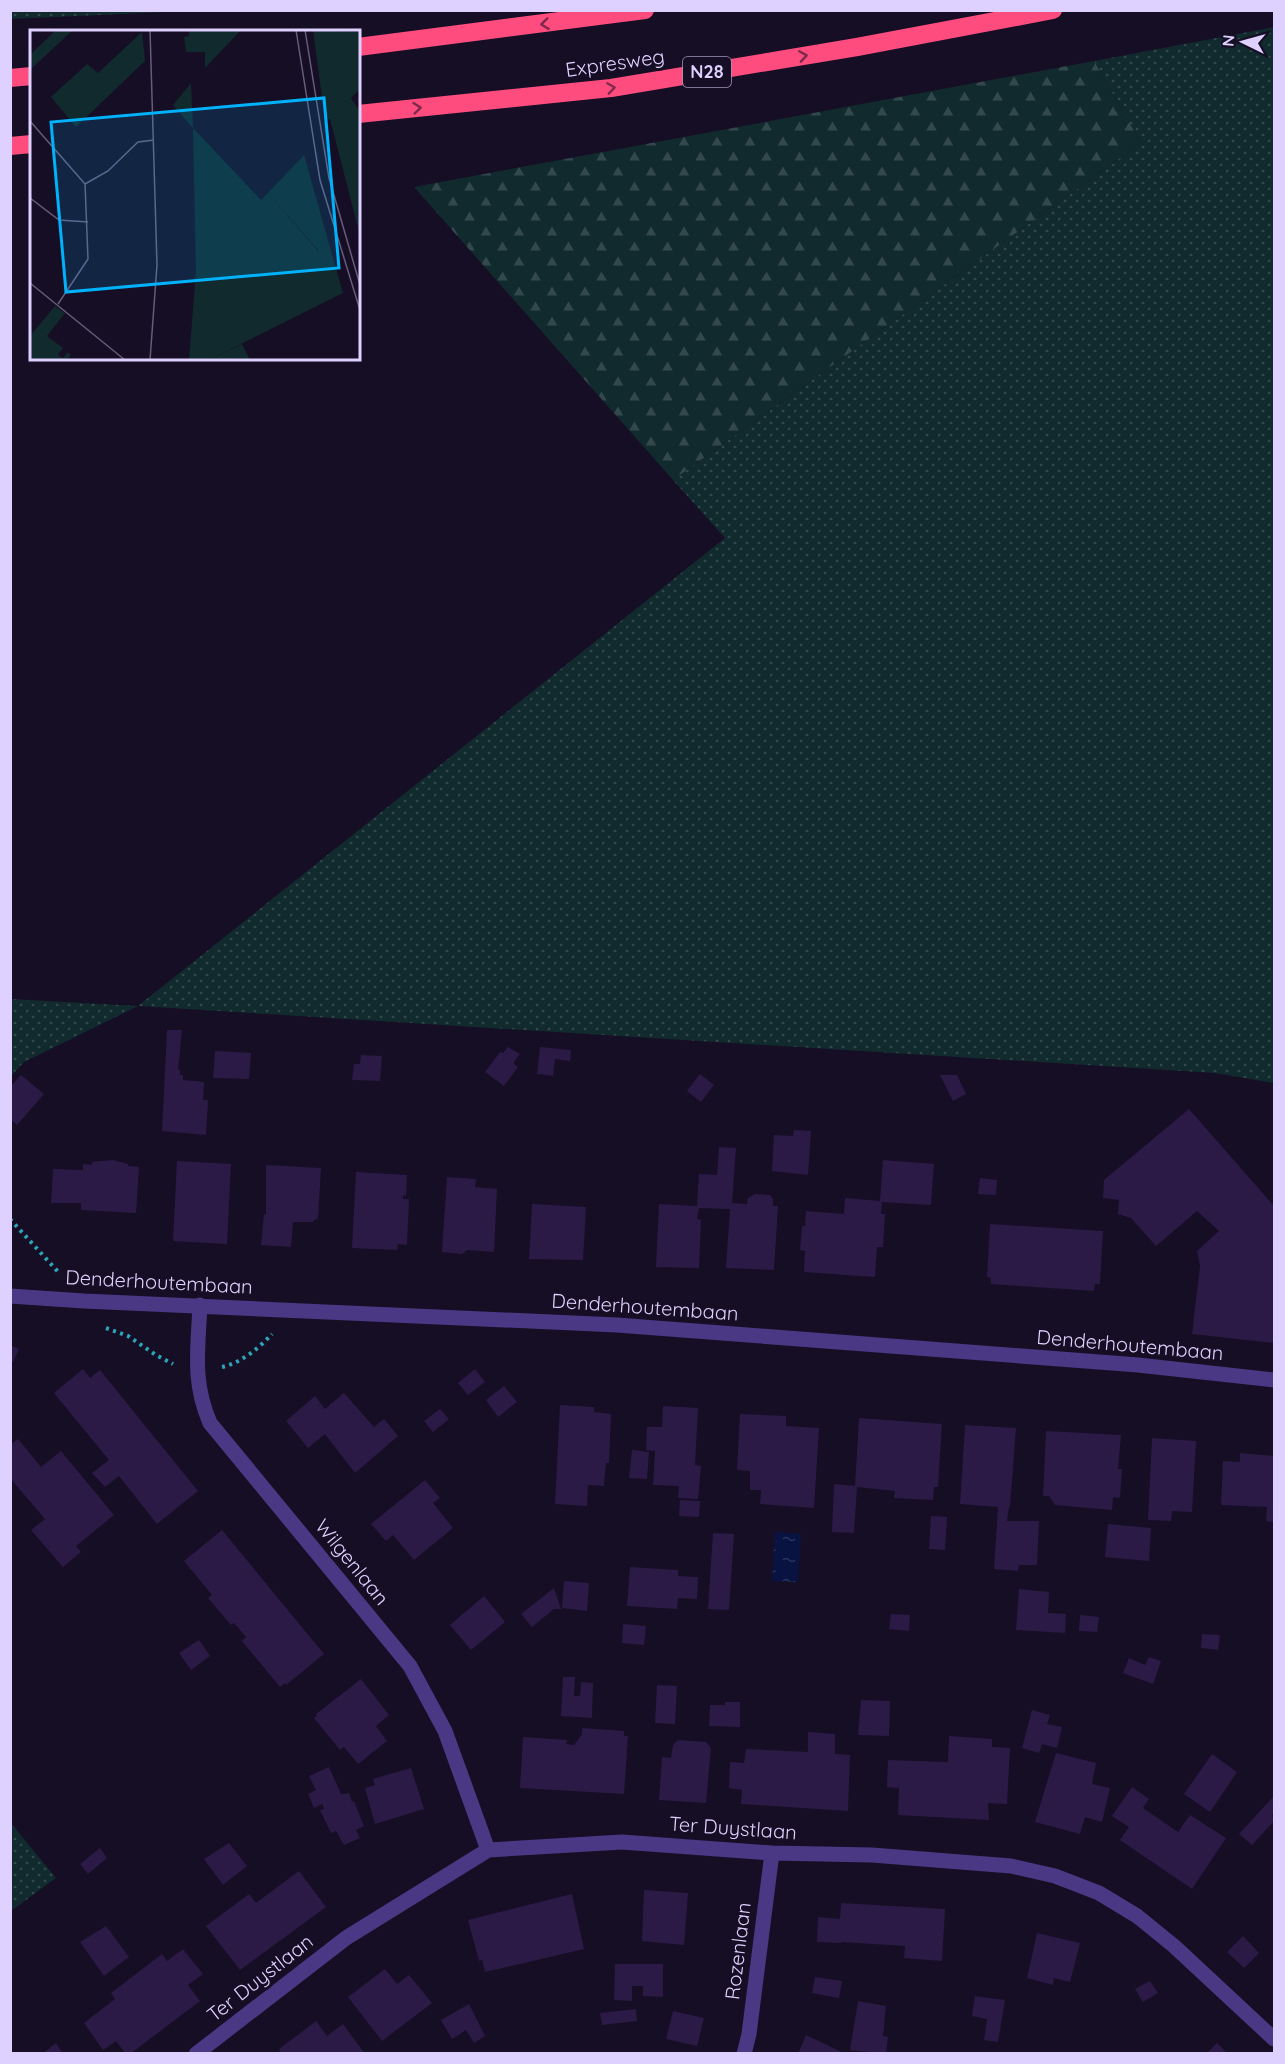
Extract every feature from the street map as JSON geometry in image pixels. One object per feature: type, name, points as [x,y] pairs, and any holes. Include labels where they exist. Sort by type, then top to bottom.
[{"type":"highway","points":[[360,47],[645,10]]},
{"type":"highway","name":"Expresweg","points":[[360,114],[611,88],[857,47],[1053,10]]},
{"type":"highway","points":[[10,78],[30,76]]},
{"type":"highway","points":[[10,146],[30,144]]},
{"type":"street","name":"Denderhoutembaan","points":[[10,1296],[84,1302],[200,1305],[617,1325],[1138,1365],[1275,1380]]},
{"type":"street","name":"Wilgenlaan","points":[[200,1305],[196,1373],[202,1405],[210,1423],[410,1666],[446,1731],[488,1850]]},
{"type":"street","name":"Ter Duystlaan","points":[[196,2054],[346,1938],[488,1850],[622,1842],[772,1853],[930,1859],[1011,1866],[1055,1876],[1099,1893],[1137,1916],[1174,1946],[1275,2039]]},
{"type":"street","name":"Rozenlaan","points":[[744,2054],[749,2034],[772,1853]]},
{"type":"path","points":[[10,1219],[84,1302]]},
{"type":"green space","points":[[11,11],[165,12],[11,19]]},
{"type":"green space","points":[[1274,27],[1274,1083],[1215,1073],[138,1006],[725,538],[673,480],[1141,143],[1094,61]]},
{"type":"green space","points":[[1094,61],[1141,143],[673,480],[414,187]]},
{"type":"green space","points":[[10,999],[138,1006],[24,1062],[11,1076]]},
{"type":"green space","points":[[10,1822],[56,1878],[11,1911],[10,1911]]},
{"type":"water","points":[[775,1532],[801,1534],[798,1582],[772,1581]]},
{"type":"building","points":[[167,1030],[182,1030],[178,1070],[180,1070],[180,1075],[183,1075],[183,1080],[204,1082],[203,1100],[208,1100],[206,1135],[162,1131]]},
{"type":"building","points":[[508,1047],[520,1054],[513,1063],[518,1067],[504,1086],[485,1072],[500,1052],[503,1053]]},
{"type":"building","points":[[540,1047],[571,1050],[570,1061],[555,1059],[553,1076],[537,1074]]},
{"type":"building","points":[[215,1051],[251,1053],[249,1079],[213,1078]]},
{"type":"building","points":[[361,1055],[382,1056],[380,1081],[352,1080],[354,1064],[360,1064]]},
{"type":"building","points":[[700,1074],[714,1085],[701,1102],[687,1091]]},
{"type":"building","points":[[21,1075],[44,1094],[17,1125],[10,1119],[10,1087]]},
{"type":"building","points":[[940,1075],[957,1075],[966,1094],[953,1101]]},
{"type":"building","points":[[1189,1109],[1274,1206],[1274,1343],[1192,1334],[1200,1266],[1197,1251],[1219,1231],[1197,1211],[1156,1246],[1131,1218],[1118,1214],[1119,1200],[1103,1198],[1104,1180]]},
{"type":"building","points":[[794,1130],[811,1131],[808,1175],[772,1171],[774,1135],[793,1136]]},
{"type":"building","points":[[719,1147],[736,1148],[732,1203],[747,1204],[748,1198],[755,1194],[770,1195],[773,1199],[773,1206],[778,1206],[774,1270],[726,1268],[730,1209],[699,1208],[697,1219],[701,1220],[699,1268],[656,1267],[659,1204],[697,1206],[699,1174],[717,1175]]},
{"type":"building","points":[[113,1160],[128,1164],[128,1166],[139,1167],[136,1213],[81,1210],[81,1203],[51,1203],[53,1169],[83,1170],[83,1164],[92,1165],[92,1162]]},
{"type":"building","points":[[883,1160],[934,1164],[931,1205],[882,1202],[881,1214],[885,1214],[883,1247],[877,1247],[875,1277],[804,1272],[805,1251],[800,1250],[806,1211],[844,1214],[845,1198],[880,1201]]},
{"type":"building","points":[[177,1161],[231,1164],[227,1244],[173,1241]]},
{"type":"building","points":[[266,1165],[321,1168],[318,1218],[312,1222],[293,1222],[291,1247],[261,1245],[264,1214],[266,1215]]},
{"type":"building","points":[[356,1172],[407,1175],[406,1196],[403,1195],[403,1199],[409,1199],[407,1245],[398,1244],[397,1250],[352,1248]]},
{"type":"building","points":[[447,1177],[476,1179],[475,1187],[497,1189],[494,1252],[467,1250],[462,1254],[442,1252]]},
{"type":"building","points":[[980,1178],[997,1180],[996,1195],[978,1194]]},
{"type":"building","points":[[532,1204],[586,1207],[583,1260],[529,1259]]},
{"type":"building","points":[[990,1224],[1103,1231],[1100,1284],[1095,1284],[1094,1291],[991,1284],[991,1278],[987,1277]]},
{"type":"building","points":[[10,1345],[19,1349],[13,1362],[10,1361]]},
{"type":"building","points":[[83,1369],[90,1378],[100,1370],[198,1491],[157,1524],[119,1476],[105,1487],[92,1473],[109,1460],[54,1393]]},
{"type":"building","points":[[475,1369],[485,1382],[468,1395],[458,1383]]},
{"type":"building","points":[[504,1386],[517,1402],[498,1417],[486,1400]]},
{"type":"building","points":[[344,1393],[374,1427],[384,1419],[398,1436],[355,1473],[325,1434],[308,1448],[286,1421],[315,1396],[325,1409]]},
{"type":"building","points":[[560,1405],[594,1407],[594,1412],[611,1414],[609,1463],[606,1463],[604,1486],[588,1485],[587,1506],[555,1504]]},
{"type":"building","points":[[663,1406],[698,1408],[695,1465],[701,1466],[698,1499],[678,1498],[679,1486],[653,1485],[655,1451],[646,1450],[647,1427],[662,1427]]},
{"type":"building","points":[[440,1409],[449,1419],[433,1432],[424,1421]]},
{"type":"building","points":[[740,1414],[786,1416],[786,1426],[819,1428],[814,1508],[760,1504],[761,1490],[750,1490],[750,1471],[737,1470]]},
{"type":"building","points":[[859,1418],[942,1424],[938,1487],[934,1487],[933,1500],[894,1498],[895,1491],[857,1487],[854,1533],[832,1532],[834,1484],[855,1486]]},
{"type":"building","points":[[965,1425],[1016,1428],[1007,1521],[1039,1521],[1037,1565],[1019,1565],[1018,1571],[994,1569],[998,1507],[960,1504]]},
{"type":"building","points":[[1046,1431],[1121,1435],[1118,1469],[1122,1469],[1120,1498],[1113,1497],[1112,1510],[1055,1505],[1049,1496],[1043,1496]]},
{"type":"building","points":[[1152,1438],[1196,1441],[1192,1512],[1172,1511],[1171,1521],[1148,1520]]},
{"type":"building","points":[[18,1439],[41,1467],[61,1451],[114,1515],[76,1546],[81,1552],[63,1567],[31,1530],[45,1519],[10,1478],[10,1445]]},
{"type":"building","points":[[632,1450],[649,1452],[647,1479],[629,1478]]},
{"type":"building","points":[[1240,1453],[1274,1456],[1274,1522],[1266,1521],[1267,1507],[1221,1505],[1223,1461],[1240,1462]]},
{"type":"building","points":[[425,1480],[440,1498],[433,1503],[453,1528],[414,1560],[393,1535],[386,1541],[371,1524]]},
{"type":"building","points":[[680,1500],[700,1501],[699,1517],[679,1516]]},
{"type":"building","points":[[931,1516],[947,1517],[945,1550],[929,1549]]},
{"type":"building","points":[[1108,1524],[1151,1528],[1149,1561],[1105,1557]]},
{"type":"building","points":[[222,1530],[324,1654],[286,1685],[285,1683],[280,1687],[242,1641],[246,1637],[234,1623],[231,1625],[208,1598],[212,1595],[184,1561]]},
{"type":"building","points":[[713,1533],[734,1534],[729,1610],[708,1609]]},
{"type":"building","points":[[630,1567],[678,1570],[678,1576],[698,1577],[697,1599],[678,1598],[677,1609],[627,1606]]},
{"type":"building","points":[[564,1581],[589,1583],[587,1611],[562,1608]]},
{"type":"building","points":[[554,1588],[561,1609],[554,1609],[532,1627],[521,1614]]},
{"type":"building","points":[[1019,1589],[1049,1592],[1048,1613],[1066,1614],[1065,1633],[1016,1630]]},
{"type":"building","points":[[484,1596],[505,1622],[471,1650],[450,1625]]},
{"type":"building","points":[[891,1614],[910,1615],[909,1631],[889,1629]]},
{"type":"building","points":[[1080,1615],[1099,1617],[1097,1632],[1079,1631]]},
{"type":"building","points":[[623,1624],[646,1626],[644,1645],[622,1643]]},
{"type":"building","points":[[1202,1634],[1220,1635],[1218,1650],[1201,1648]]},
{"type":"building","points":[[199,1640],[210,1656],[191,1670],[179,1653]]},
{"type":"building","points":[[1149,1657],[1161,1661],[1153,1684],[1123,1673],[1129,1658],[1145,1665]]},
{"type":"building","points":[[563,1677],[575,1677],[574,1696],[580,1696],[581,1682],[593,1683],[592,1718],[561,1716]]},
{"type":"building","points":[[361,1679],[389,1715],[376,1726],[387,1741],[358,1764],[344,1747],[340,1750],[314,1718],[316,1714]]},
{"type":"building","points":[[657,1685],[677,1686],[675,1724],[655,1723]]},
{"type":"building","points":[[861,1700],[890,1701],[889,1736],[858,1735]]},
{"type":"building","points":[[725,1702],[740,1702],[740,1727],[709,1726],[710,1705],[725,1705]]},
{"type":"building","points":[[1032,1710],[1050,1715],[1047,1724],[1062,1727],[1057,1748],[1042,1744],[1039,1753],[1022,1748]]},
{"type":"building","points":[[582,1728],[624,1731],[624,1736],[628,1736],[624,1794],[520,1788],[523,1737],[567,1740],[566,1744],[574,1745],[582,1734]]},
{"type":"building","points":[[808,1732],[835,1734],[835,1754],[850,1755],[848,1811],[741,1804],[742,1790],[729,1788],[730,1762],[744,1763],[746,1749],[808,1752]]},
{"type":"building","points":[[949,1736],[992,1739],[992,1747],[1010,1748],[1007,1804],[988,1803],[989,1820],[898,1815],[899,1788],[887,1787],[888,1760],[948,1762]]},
{"type":"building","points":[[678,1740],[706,1742],[711,1748],[706,1803],[659,1800],[662,1757],[671,1758],[673,1745]]},
{"type":"building","points":[[1056,1753],[1096,1763],[1092,1784],[1110,1788],[1102,1822],[1085,1817],[1080,1834],[1035,1822]]},
{"type":"building","points":[[1212,1754],[1237,1772],[1210,1812],[1184,1794]]},
{"type":"building","points":[[329,1767],[341,1794],[349,1793],[352,1802],[354,1801],[364,1826],[356,1830],[360,1838],[344,1845],[336,1831],[331,1833],[320,1810],[324,1809],[322,1804],[314,1808],[308,1794],[316,1790],[309,1776]]},
{"type":"building","points":[[411,1768],[424,1809],[375,1824],[365,1788],[375,1785],[373,1779]]},
{"type":"building","points":[[1132,1787],[1149,1799],[1143,1808],[1178,1832],[1190,1815],[1226,1838],[1192,1889],[1120,1840],[1129,1827],[1112,1816]]},
{"type":"building","points":[[1273,1797],[1274,1821],[1252,1845],[1239,1834]]},
{"type":"building","points":[[229,1843],[247,1866],[223,1885],[204,1859]]},
{"type":"building","points":[[100,1848],[107,1858],[88,1874],[80,1864]]},
{"type":"building","points":[[299,1871],[326,1907],[240,1970],[206,1926],[249,1894],[256,1903]]},
{"type":"building","points":[[644,1890],[688,1893],[684,1945],[642,1941]]},
{"type":"building","points":[[572,1894],[584,1949],[485,1972],[482,1960],[479,1961],[468,1920]]},
{"type":"building","points":[[841,1903],[945,1909],[942,1961],[904,1958],[905,1946],[817,1942],[818,1917],[840,1919]]},
{"type":"building","points":[[106,1926],[129,1957],[104,1976],[80,1942]]},
{"type":"building","points":[[1037,1933],[1080,1943],[1070,1982],[1054,1978],[1053,1985],[1027,1978]]},
{"type":"building","points":[[1243,1936],[1259,1953],[1244,1968],[1227,1952]]},
{"type":"building","points":[[183,1949],[203,1974],[188,1985],[200,2001],[130,2054],[126,2054],[116,2041],[103,2050],[84,2023],[115,1999],[111,1993],[162,1954],[167,1961]]},
{"type":"building","points":[[615,1964],[663,1964],[663,1997],[643,1996],[643,1986],[632,1986],[632,2001],[614,2000]]},
{"type":"building","points":[[385,1969],[397,1984],[409,1975],[432,2003],[382,2041],[348,1997]]},
{"type":"building","points":[[815,1977],[842,1981],[839,1998],[812,1993]]},
{"type":"building","points":[[1150,1981],[1158,1993],[1143,2002],[1135,1989]]},
{"type":"building","points":[[975,1996],[1005,2000],[998,2042],[984,2040],[987,2019],[972,2016]]},
{"type":"building","points":[[858,2001],[886,2006],[883,2036],[888,2037],[886,2054],[850,2050]]},
{"type":"building","points":[[469,2004],[485,2036],[474,2043],[466,2030],[452,2039],[441,2020]]},
{"type":"building","points":[[636,2009],[637,2021],[602,2025],[600,2013]]},
{"type":"building","points":[[673,2011],[704,2018],[697,2046],[666,2039]]},
{"type":"building","points":[[316,2021],[327,2036],[343,2024],[365,2054],[282,2054],[279,2049]]},
{"type":"building","points":[[806,2035],[846,2054],[798,2054]]},
{"type":"building","points":[[56,2043],[63,2054],[42,2054]]},
{"type":"building","points":[[1217,2043],[1228,2054],[1206,2054]]}]
